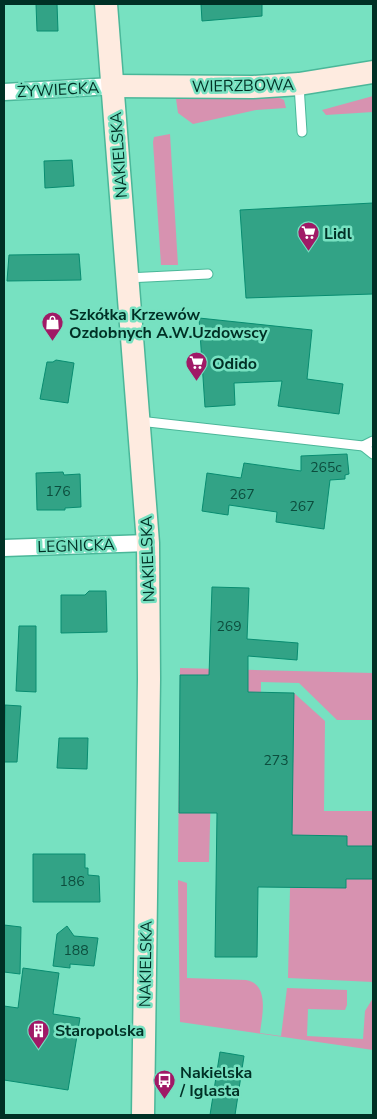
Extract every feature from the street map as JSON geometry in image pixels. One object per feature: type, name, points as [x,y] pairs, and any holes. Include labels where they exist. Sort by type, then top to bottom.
[{"type":"main road","name":"NAKIELSKA","points":[[106,4],[148,543],[149,679],[143,1115]]},
{"type":"main road","name":"WIERZBOWA","points":[[113,86],[253,87],[299,84],[373,72]]},
{"type":"street","name":"ŻYWIECKA","points":[[4,92],[113,86]]},
{"type":"street","name":"LEGNICKA","points":[[4,548],[148,543]]},
{"type":"lane","points":[[299,84],[302,132]]},
{"type":"lane","points":[[127,278],[208,274]]},
{"type":"lane","points":[[138,421],[363,446],[373,454]]},
{"type":"lane","points":[[363,446],[373,441]]},
{"type":"shaded area","points":[[275,96],[284,100],[286,108],[256,110],[193,124],[178,113],[176,99]]},
{"type":"shaded area","points":[[373,96],[373,112],[326,115],[322,110]]},
{"type":"shaded area","points":[[170,134],[178,265],[161,265],[153,142],[154,137]]},
{"type":"shaded area","points":[[180,668],[373,673],[373,720],[337,720],[299,683],[261,682],[259,827],[219,810],[211,788],[209,862],[178,862]]},
{"type":"shaded area","points":[[294,693],[325,721],[324,811],[373,811],[373,846],[347,846],[346,836],[292,835]]},
{"type":"shaded area","points":[[346,879],[373,879],[373,982],[288,978],[290,888],[346,888]]},
{"type":"shaded area","points":[[178,880],[187,883],[187,978],[246,980],[254,983],[262,994],[263,1002],[260,1033],[281,1036],[287,988],[347,990],[345,1010],[308,1009],[307,1036],[363,1039],[365,1011],[373,998],[373,1050],[180,1022]]},
{"type":"building","points":[[36,4],[57,4],[58,31],[37,31]]},
{"type":"building","points":[[201,4],[262,4],[262,16],[202,21]]},
{"type":"building","points":[[72,160],[74,186],[45,188],[44,161]]},
{"type":"building","name":"Lidl","points":[[373,203],[373,294],[246,298],[240,210]]},
{"type":"building","points":[[79,254],[81,280],[7,281],[9,255]]},
{"type":"building","points":[[199,318],[312,330],[307,379],[343,384],[339,414],[278,406],[282,381],[234,383],[235,405],[205,407]]},
{"type":"building","points":[[56,360],[74,363],[68,403],[40,399],[47,362]]},
{"type":"building","points":[[347,454],[349,474],[345,475],[345,479],[330,480],[324,529],[276,522],[277,512],[229,505],[228,515],[202,511],[207,473],[241,478],[244,463],[301,471],[301,456]]},
{"type":"building","points":[[63,472],[64,475],[80,474],[81,507],[65,508],[65,510],[37,510],[36,473]]},
{"type":"building","points":[[212,587],[249,588],[247,639],[298,643],[297,660],[248,656],[248,692],[294,693],[292,835],[347,836],[347,846],[373,846],[373,879],[346,879],[346,888],[258,887],[257,957],[215,957],[217,813],[179,813],[180,675],[209,675]]},
{"type":"building","points":[[89,591],[106,591],[107,632],[61,633],[61,595],[85,595]]},
{"type":"building","points":[[19,626],[36,626],[36,692],[16,691]]},
{"type":"building","points":[[5,705],[21,706],[17,762],[4,762]]},
{"type":"building","points":[[59,738],[88,738],[87,769],[57,768]]},
{"type":"building","points":[[33,854],[85,854],[85,868],[88,868],[88,875],[99,876],[100,902],[33,902]]},
{"type":"building","points":[[4,925],[21,927],[20,974],[4,972]]},
{"type":"building","points":[[67,926],[74,936],[98,938],[94,966],[70,964],[70,968],[53,966],[57,934]]},
{"type":"building","name":"Staropolska","points":[[23,968],[59,973],[53,1014],[80,1018],[68,1090],[4,1080],[4,1006],[18,1008]]},
{"type":"building","points":[[220,1052],[244,1056],[235,1115],[210,1115]]},
{"type":"place","name":"Lidl","points":[[308,252]]},
{"type":"place","name":"Szkółka Krzewów Ozdobnych A.W.Uzdowscy","points":[[53,342]]},
{"type":"place","name":"Odido","points":[[196,382]]},
{"type":"place","name":"Staropolska","points":[[39,1049]]},
{"type":"place","name":"Nakielska / Iglasta","points":[[164,1100]]}]
